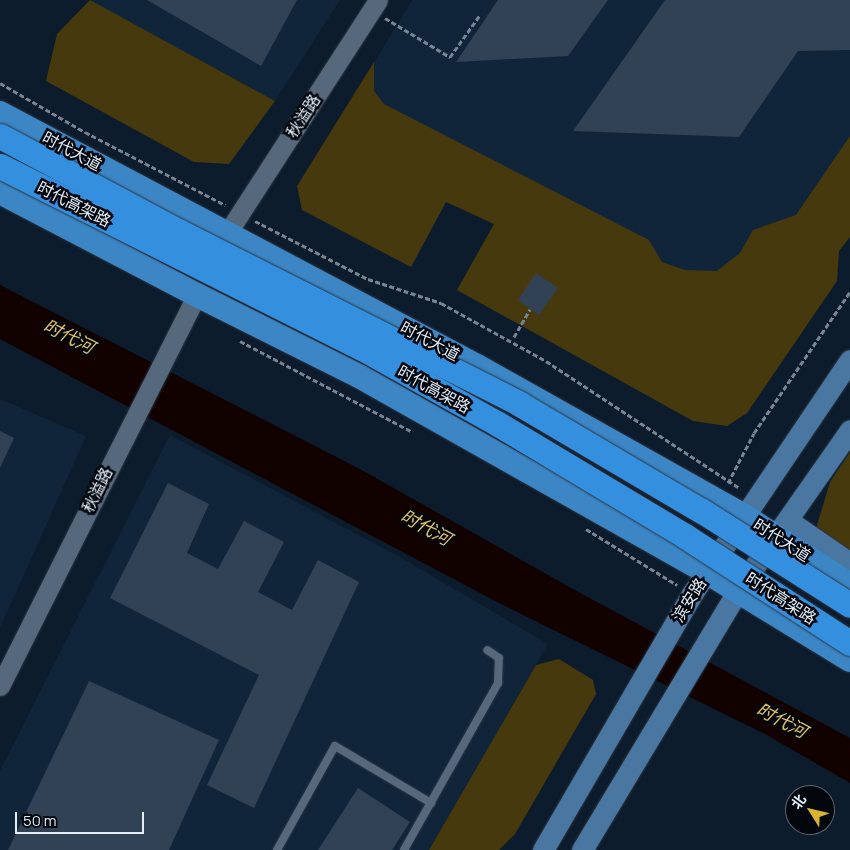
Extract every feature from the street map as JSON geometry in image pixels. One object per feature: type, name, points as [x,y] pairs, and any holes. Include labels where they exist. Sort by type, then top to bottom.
[{"type":"highway","name":"时代高架路","points":[[0,136],[178,231],[520,404],[710,516],[850,605]]},
{"type":"highway","name":"时代高架路","points":[[0,166],[362,348],[481,415],[685,536],[850,643]]},
{"type":"main road","name":"时代大道","points":[[0,113],[234,222],[721,503],[752,509],[783,528],[850,585]]},
{"type":"main road","points":[[0,192],[197,296],[368,380],[738,590],[850,660]]},
{"type":"main road","name":"滨安路","points":[[544,850],[692,594],[752,509],[850,360]]},
{"type":"main road","points":[[582,850],[671,705],[695,660],[738,590],[850,430]]},
{"type":"main road","points":[[783,528],[850,563]]},
{"type":"street","name":"秋溢路","points":[[234,222],[375,5]]},
{"type":"street","name":"秋溢路","points":[[0,686],[197,296]]},
{"type":"lane","points":[[404,850],[498,682],[499,658],[487,650]]},
{"type":"lane","points":[[277,850],[335,746],[431,802]]},
{"type":"path","points":[[375,5],[450,57],[480,15]]},
{"type":"path","points":[[0,83],[234,222],[368,279],[441,303],[546,361],[728,481],[752,509]]},
{"type":"path","points":[[721,503],[728,481],[754,433],[850,292]]},
{"type":"path","points":[[514,337],[530,309]]},
{"type":"path","points":[[232,336],[265,356],[420,435]]},
{"type":"path","points":[[583,528],[692,594]]},
{"type":"shaded area","points":[[89,0],[340,0],[275,101]]},
{"type":"shaded area","points":[[90,0],[275,101],[229,164],[194,162],[46,81],[57,34]]},
{"type":"shaded area","points":[[412,0],[850,0],[850,172],[739,339],[346,109]]},
{"type":"shaded area","points":[[374,62],[374,91],[384,104],[649,240],[662,262],[685,270],[717,271],[740,253],[753,230],[796,215],[850,136],[850,237],[839,251],[837,281],[747,413],[727,426],[693,421],[457,290],[494,224],[446,202],[411,267],[302,210],[297,186]]},
{"type":"shaded area","points":[[0,399],[86,436],[0,628]]},
{"type":"shaded area","points":[[170,435],[398,556],[548,644],[429,850],[0,850],[0,771]]},
{"type":"shaded area","points":[[850,452],[850,556],[814,535],[830,482]]},
{"type":"shaded area","points":[[559,659],[593,680],[596,694],[515,834],[499,850],[429,850],[536,665]]},
{"type":"water","name":"时代河","points":[[0,285],[358,468],[582,594],[850,738],[850,783],[765,734],[499,603],[0,339]]},
{"type":"building","points":[[147,0],[297,0],[261,66]]},
{"type":"building","points":[[498,0],[608,0],[568,56],[456,62]]},
{"type":"building","points":[[665,0],[850,0],[850,50],[798,51],[739,137],[573,131]]},
{"type":"building","points":[[536,273],[558,288],[539,315],[518,300]]},
{"type":"building","points":[[0,431],[14,438],[0,468]]},
{"type":"building","points":[[168,483],[209,504],[187,553],[218,569],[244,521],[284,542],[258,592],[292,610],[318,560],[359,582],[254,808],[207,785],[259,675],[110,598]]},
{"type":"building","points":[[89,681],[219,740],[169,850],[8,850]]},
{"type":"building","points":[[358,788],[410,822],[392,850],[318,850]]}]
